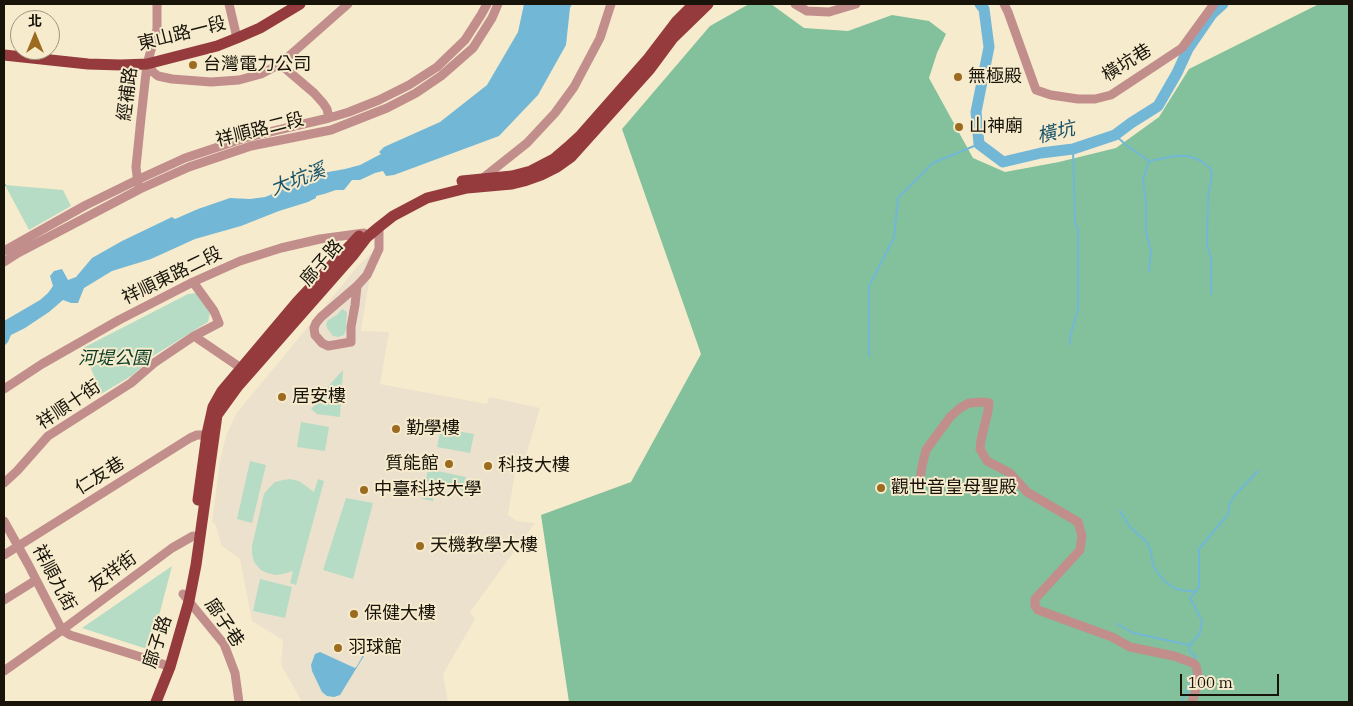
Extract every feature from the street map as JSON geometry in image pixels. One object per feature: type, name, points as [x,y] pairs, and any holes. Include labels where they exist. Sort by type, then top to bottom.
[{"type":"main road","name":"東山路一段","points":[[4,55],[88,64],[147,64],[217,46],[260,28],[300,4]]},
{"type":"main road","name":"廍子路","points":[[156,702],[170,643],[196,565],[213,407],[222,391],[297,302],[365,234],[414,195],[462,181],[512,176],[531,171],[554,159],[568,148],[647,60],[676,22],[694,4]]},
{"type":"main road","name":"廍子路","points":[[376,225],[427,198],[467,188],[512,184],[542,175],[557,167],[571,156],[650,69],[672,38],[708,4]]},
{"type":"main road","name":"廍子路","points":[[186,597],[193,536],[211,435],[217,415],[238,386],[354,254],[365,234]]},
{"type":"main road","name":"廍子路","points":[[148,702],[166,666]]},
{"type":"street","name":"經補路","points":[[140,189],[136,167],[147,64],[157,29],[157,4]]},
{"type":"street","points":[[229,4],[237,38]]},
{"type":"street","points":[[147,64],[158,76],[172,79],[211,82],[239,80],[261,74],[280,64],[348,4]]},
{"type":"street","name":"祥順路二段","points":[[4,251],[86,205],[185,158],[248,137],[349,112],[409,85],[437,67],[465,40],[487,4]]},
{"type":"street","name":"祥順路二段","points":[[4,262],[140,189],[189,167],[251,146],[331,130],[387,108],[416,93],[441,76],[473,48],[492,18],[498,4]]},
{"type":"street","points":[[483,178],[527,143],[555,113],[574,87],[600,38],[611,4]]},
{"type":"street","points":[[795,4],[807,11],[829,12],[856,4]]},
{"type":"street","name":"橫坑巷","points":[[1004,4],[1036,90],[1051,96],[1078,99],[1095,99],[1111,94],[1182,48],[1214,4]]},
{"type":"street","points":[[280,64],[314,93],[327,109],[329,118]]},
{"type":"street","points":[[357,286],[351,327],[351,342],[328,346],[322,343],[314,332],[316,323],[367,275],[379,249],[376,225]]},
{"type":"street","name":"祥順東路二段","points":[[4,389],[80,342],[193,282],[240,262],[281,248],[320,239],[365,234]]},
{"type":"street","name":"祥順十街","points":[[4,483],[48,436],[131,383],[154,363],[194,336],[219,322],[214,311],[193,282]]},
{"type":"street","points":[[194,336],[242,368]]},
{"type":"street","points":[[915,485],[920,480],[926,450],[950,417],[969,403],[989,403],[980,449],[986,461],[1010,473],[1027,492],[1078,522],[1082,536],[1080,550],[1035,599],[1035,606],[1038,610],[1112,637],[1130,647],[1174,656],[1193,663],[1196,666],[1199,680],[1192,702]]},
{"type":"street","name":"仁友巷","points":[[4,554],[190,438],[197,435],[211,435]]},
{"type":"street","name":"祥順九街","points":[[4,521],[62,630],[70,635],[166,666]]},
{"type":"street","name":"友祥街","points":[[4,671],[172,548],[193,536]]},
{"type":"street","points":[[4,600],[36,580]]},
{"type":"street","name":"廍子巷","points":[[186,597],[224,644],[235,673],[238,702]]},
{"type":"shaded area","name":"中臺科技大學","points":[[374,251],[361,331],[389,332],[380,384],[487,404],[489,397],[540,408],[524,462],[516,466],[508,515],[517,521],[535,523],[470,612],[475,619],[443,674],[448,702],[302,702],[281,665],[283,640],[252,621],[240,559],[222,546],[215,524],[212,522],[220,461],[226,436],[236,414],[358,266]]},
{"type":"green space","points":[[749,4],[771,4],[804,28],[848,31],[892,15],[929,21],[946,34],[937,53],[929,78],[973,158],[1005,172],[1059,162],[1116,148],[1159,117],[1189,69],[1319,4],[1349,4],[1349,702],[569,702],[541,515],[631,482],[701,354],[622,129],[710,26]]},
{"type":"green space","points":[[5,185],[63,190],[71,206],[29,230]]},
{"type":"green space","name":"河堤公園","points":[[196,293],[210,313],[208,322],[153,356],[133,375],[101,394],[83,348],[188,294]]},
{"type":"green space","points":[[342,309],[347,312],[344,335],[333,336],[326,324],[328,320],[337,315]]},
{"type":"green space","points":[[343,370],[340,417],[317,414],[311,409],[325,394],[323,392]]},
{"type":"green space","points":[[301,422],[329,427],[325,451],[297,447]]},
{"type":"green space","points":[[441,428],[474,434],[470,453],[437,447]]},
{"type":"green space","points":[[250,461],[266,465],[252,523],[237,519]]},
{"type":"green space","points":[[428,469],[466,477],[463,491],[436,486],[433,501],[422,499]]},
{"type":"green space","points":[[290,479],[299,481],[314,492],[318,479],[324,481],[296,585],[290,583],[293,571],[276,575],[267,573],[261,570],[254,562],[252,553],[264,494],[275,482]]},
{"type":"green space","points":[[346,498],[373,503],[353,579],[323,570]]},
{"type":"green space","points":[[172,566],[150,650],[82,628]]},
{"type":"green space","points":[[260,579],[292,587],[285,618],[253,611]]},
{"type":"water","name":"大坑溪","points":[[524,4],[572,4],[566,45],[538,95],[499,136],[394,175],[386,176],[383,171],[360,180],[352,180],[344,190],[336,190],[316,196],[316,198],[308,202],[241,226],[195,239],[151,259],[112,271],[84,288],[78,303],[63,300],[49,312],[11,335],[4,346],[4,321],[40,300],[48,293],[53,286],[50,276],[54,271],[62,269],[68,280],[76,277],[92,258],[172,217],[175,219],[230,198],[250,199],[265,197],[278,192],[287,181],[360,165],[381,154],[379,152],[384,147],[440,122],[487,85],[518,32]]},
{"type":"water","points":[[366,648],[368,650],[340,695],[334,697],[327,696],[322,692],[312,671],[311,665],[315,654],[320,652],[355,668]]},
{"type":"waterway","name":"橫坑","points":[[980,4],[984,9],[989,47],[976,112],[979,144],[1003,162],[1041,153],[1073,149],[1115,135],[1158,106],[1188,49],[1212,14],[1223,4]]},
{"type":"waterway","points":[[1115,135],[1149,161],[1143,180],[1146,202],[1146,232],[1151,252],[1149,271]]},
{"type":"waterway","points":[[869,356],[869,286],[894,238],[898,198],[933,163],[979,144]]},
{"type":"waterway","points":[[1070,344],[1070,337],[1078,309],[1078,229],[1075,224],[1073,149]]},
{"type":"waterway","points":[[1149,161],[1175,156],[1188,156],[1201,161],[1210,168],[1212,174],[1208,198],[1207,245],[1211,258],[1211,294]]},
{"type":"waterway","points":[[1195,660],[1196,657],[1189,650],[1190,645],[1200,633],[1202,621],[1190,598],[1199,586],[1199,549],[1228,514],[1230,503],[1235,495],[1258,471]]},
{"type":"waterway","points":[[1120,511],[1130,527],[1146,541],[1151,552],[1153,566],[1164,581],[1176,589],[1196,592]]},
{"type":"waterway","points":[[1118,624],[1133,633],[1189,645]]},
{"type":"waterway","points":[[1182,702],[1194,672]]},
{"type":"place","name":"台灣電力公司","points":[[193,65]]},
{"type":"place","name":"無極殿","points":[[958,77]]},
{"type":"place","name":"山神廟","points":[[959,127]]},
{"type":"place","name":"居安樓","points":[[282,397]]},
{"type":"place","name":"勤學樓","points":[[396,429]]},
{"type":"place","name":"質能館","points":[[449,464]]},
{"type":"place","name":"科技大樓","points":[[488,466]]},
{"type":"place","name":"觀世音皇母聖殿","points":[[881,488]]},
{"type":"place","name":"中臺科技大學","points":[[364,490]]},
{"type":"place","name":"天機教學大樓","points":[[420,546]]},
{"type":"place","name":"保健大樓","points":[[354,614]]},
{"type":"place","name":"羽球館","points":[[338,648]]}]
